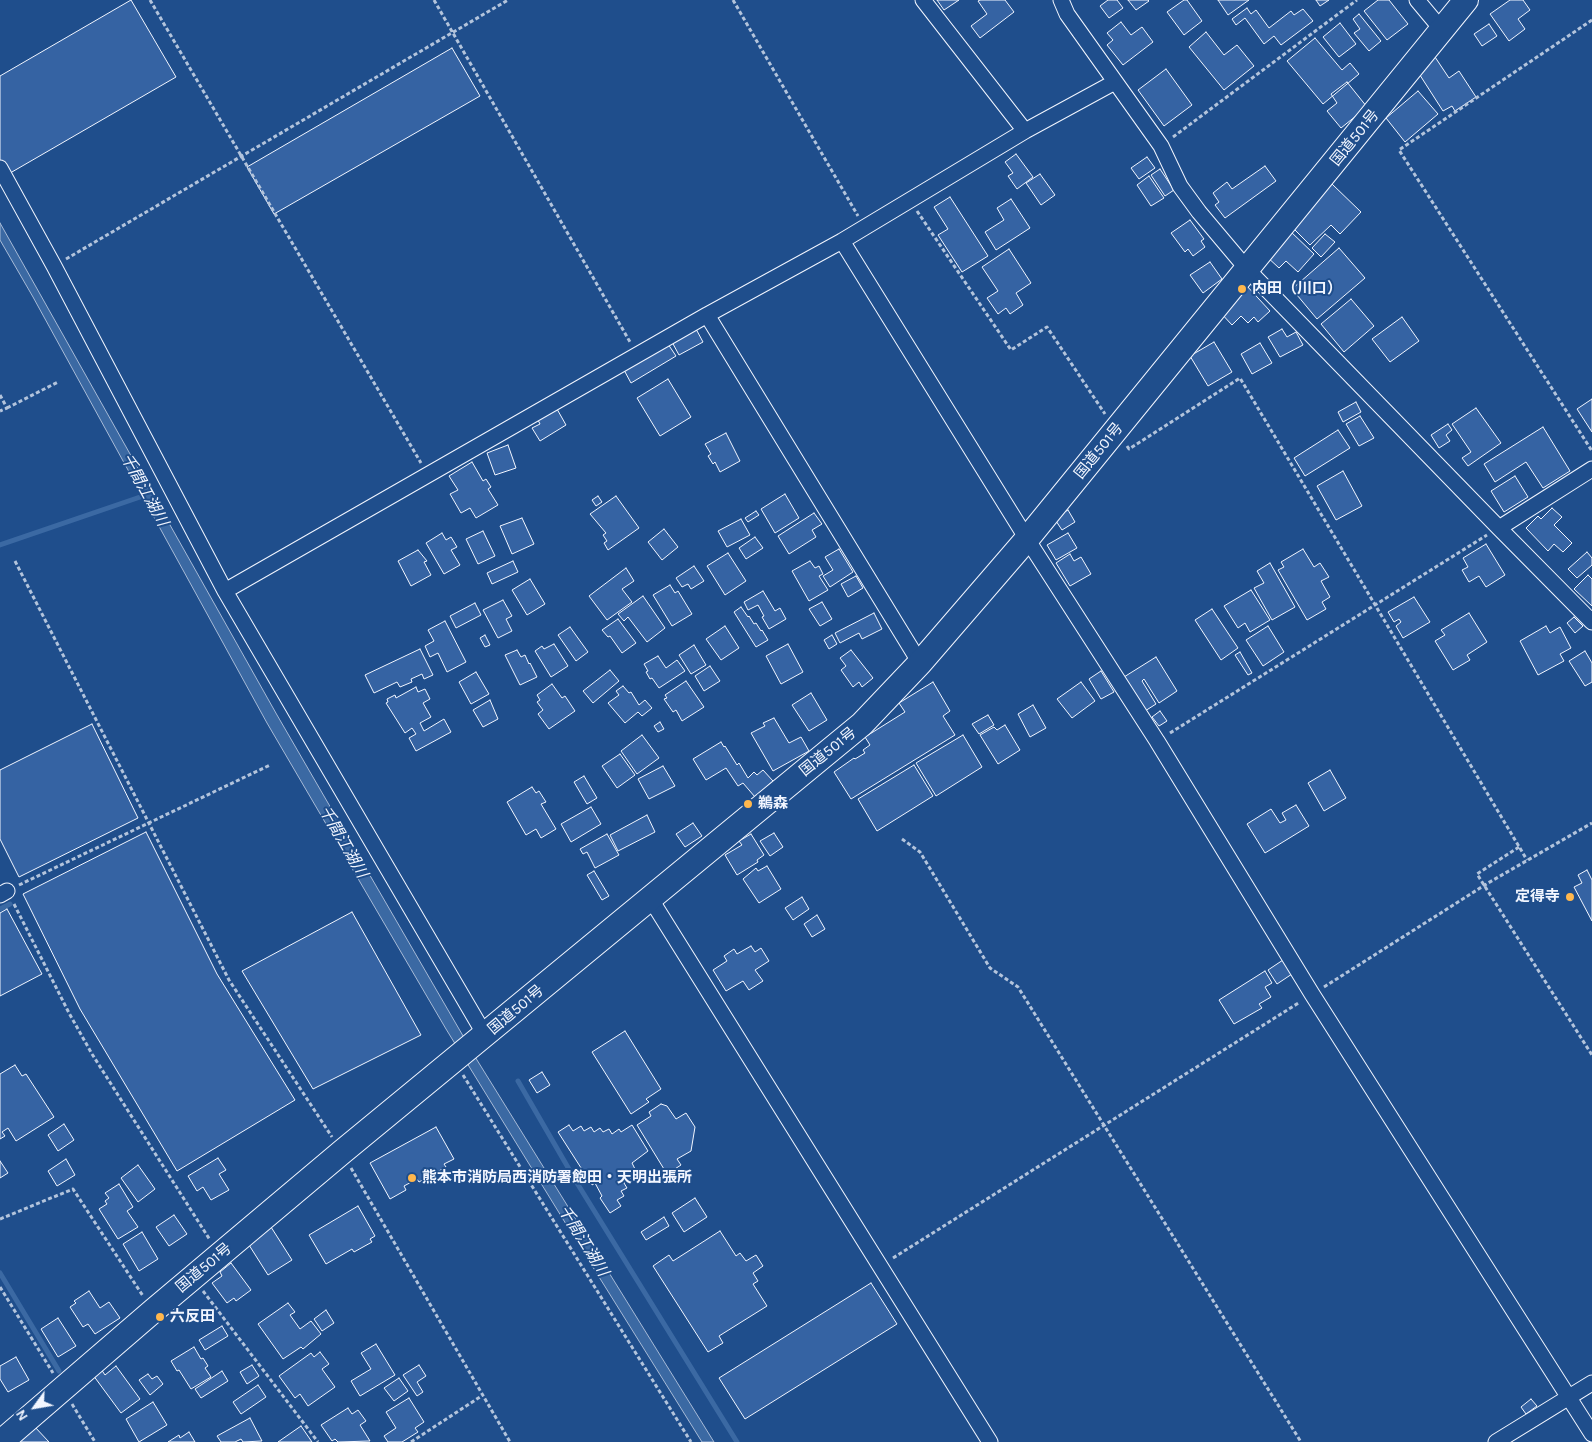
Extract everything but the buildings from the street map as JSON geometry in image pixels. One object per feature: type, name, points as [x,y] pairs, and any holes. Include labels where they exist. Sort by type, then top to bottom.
[{"type":"highway","name":"国道501号","points":[[1,1442],[342,1152],[862,724],[920,663],[1027,538],[1466,0]]},
{"type":"street","points":[[923,0],[1025,131]]},
{"type":"street","points":[[1061,0],[1067,14],[1161,146],[1180,186],[1199,212],[1247,269],[1498,528],[1592,622]]},
{"type":"street","points":[[1417,0],[1442,30]]},
{"type":"street","points":[[225,591],[637,354],[842,241],[1025,131],[1115,82]]},
{"type":"street","points":[[0,168],[54,266],[225,591],[481,1039]]},
{"type":"street","points":[[842,241],[1027,538],[1157,741],[1312,994],[1592,1434]]},
{"type":"street","points":[[706,315],[920,663]]},
{"type":"street","points":[[1498,528],[1592,469]]},
{"type":"street","points":[[650,898],[990,1442]]},
{"type":"street","points":[[1496,1442],[1592,1382]]},
{"type":"path","points":[[150,0],[427,474]]},
{"type":"path","points":[[434,0],[637,354]]},
{"type":"path","points":[[54,266],[508,0]]},
{"type":"path","points":[[733,0],[865,227]]},
{"type":"path","points":[[1161,146],[1357,0]]},
{"type":"path","points":[[1592,20],[1399,150],[1592,451]]},
{"type":"path","points":[[910,200],[1011,350],[1047,327],[1129,450],[1240,378],[1527,860]]},
{"type":"path","points":[[0,411],[58,382]]},
{"type":"path","points":[[0,395],[6,408]]},
{"type":"path","points":[[1157,741],[1498,528]]},
{"type":"path","points":[[15,561],[229,980],[342,1152],[510,1442]]},
{"type":"path","points":[[220,1255],[92,1054],[4,893],[270,765]]},
{"type":"path","points":[[879,1266],[1484,885],[1592,823]]},
{"type":"path","points":[[902,839],[920,852],[990,968],[1018,987],[1301,1442]]},
{"type":"path","points":[[1519,847],[1477,874],[1592,1055]]},
{"type":"path","points":[[456,1059],[691,1442]]},
{"type":"path","points":[[0,1219],[73,1189],[153,1311]]},
{"type":"path","points":[[193,1277],[318,1442]]},
{"type":"path","points":[[0,1287],[94,1442]]},
{"type":"path","points":[[411,1442],[483,1395]]},
{"type":"water","name":"千間江湖川","points":[[0,223],[277,715],[477,1060],[714,1442],[702,1442],[446,1029],[267,723],[0,240]]},
{"type":"waterway","name":"千間江湖川","points":[[0,545],[146,495]]},
{"type":"waterway","points":[[0,909],[10,904]]},
{"type":"waterway","points":[[518,1081],[577,1183],[737,1442]]},
{"type":"waterway","points":[[0,1273],[59,1371]]},
{"type":"place","name":"内田（川口）","points":[[1242,289]]},
{"type":"place","name":"鵜森","points":[[748,804]]},
{"type":"place","name":"定得寺","points":[[1570,897]]},
{"type":"place","name":"熊本市消防局西消防署飽田・天明出張所","points":[[412,1178]]},
{"type":"place","name":"六反田","points":[[160,1317]]}]
